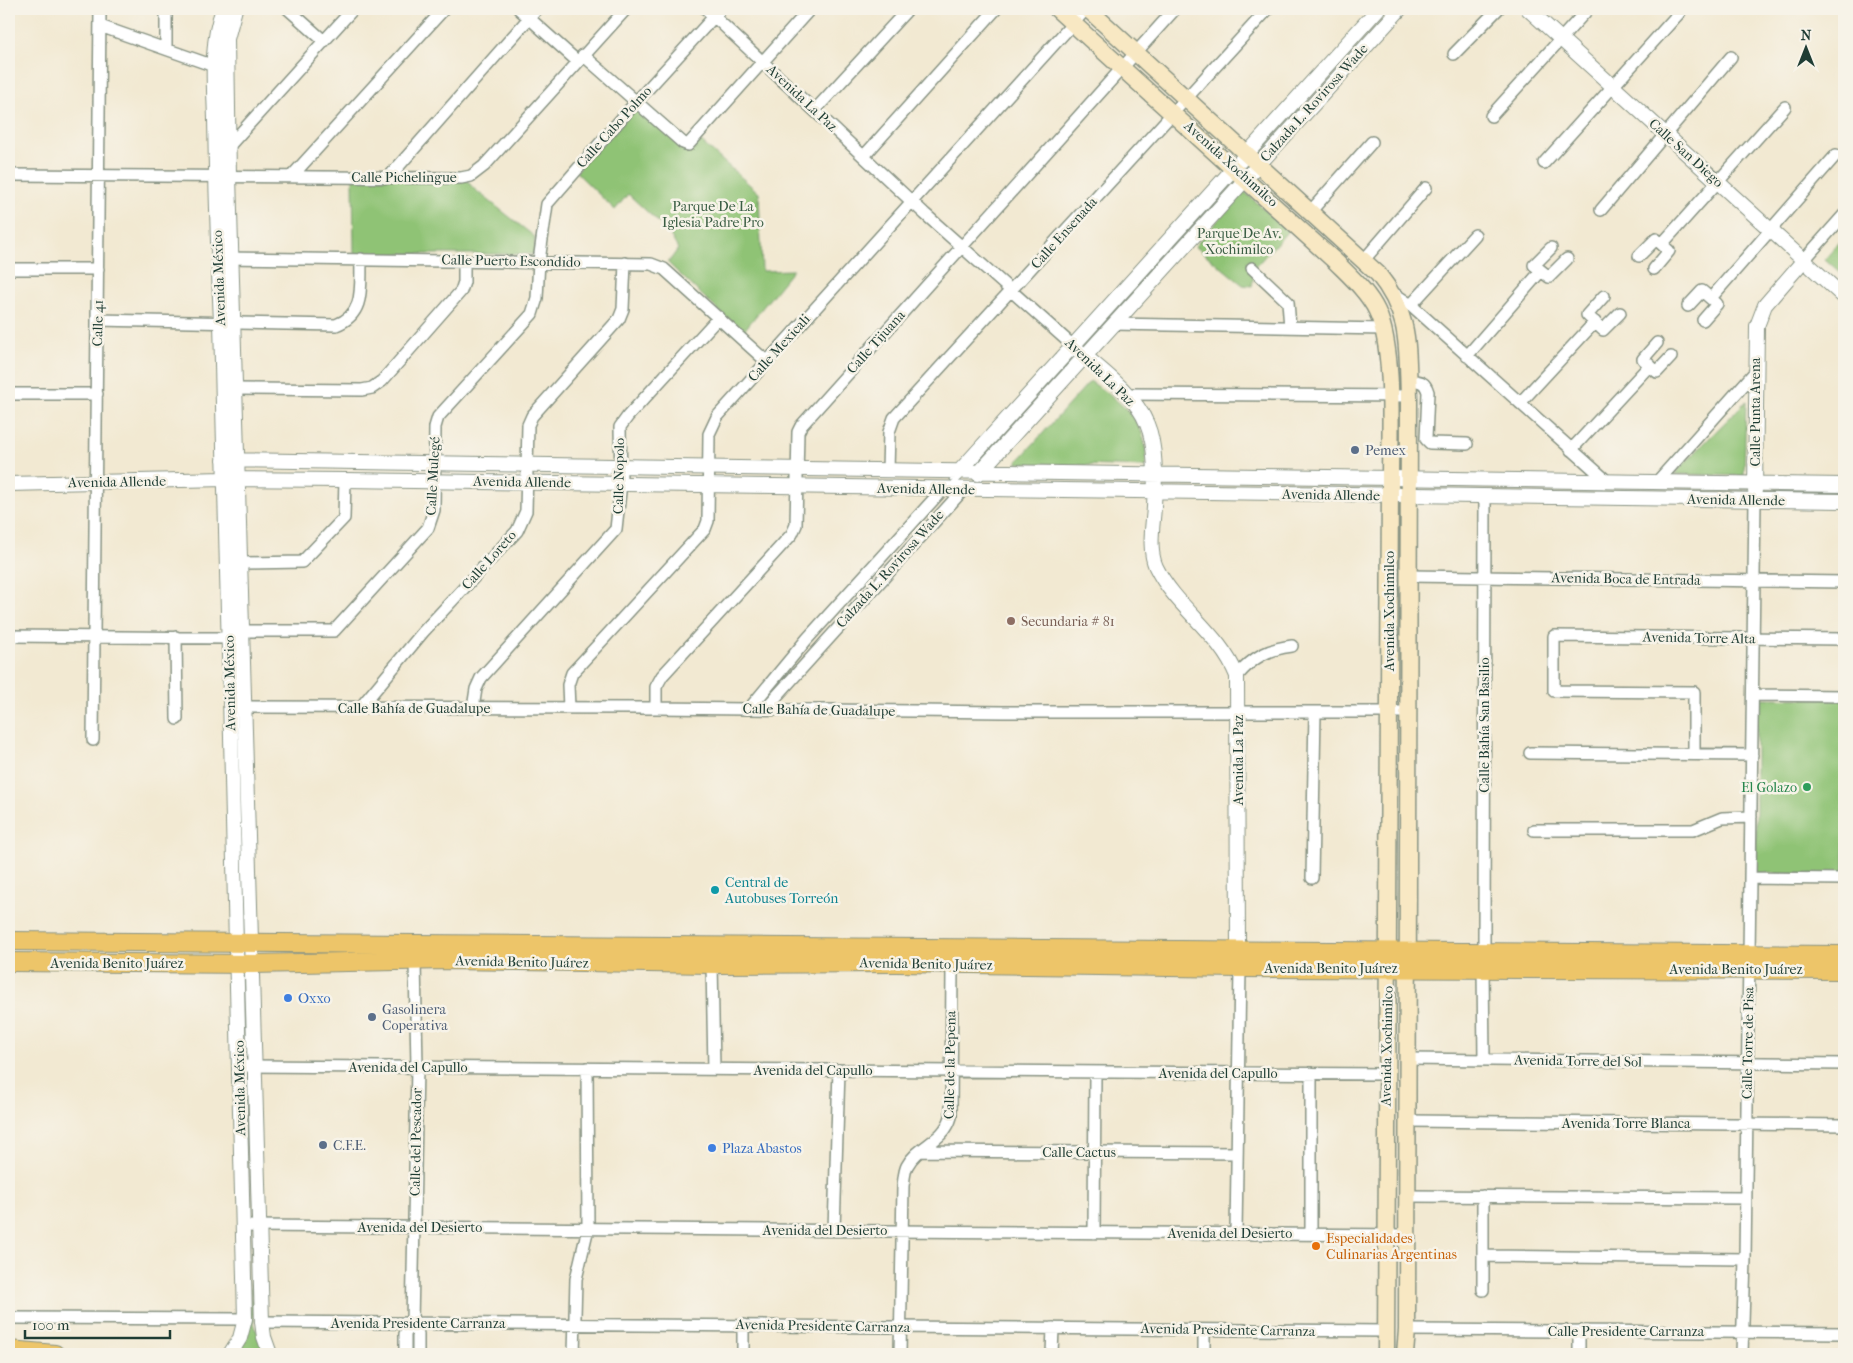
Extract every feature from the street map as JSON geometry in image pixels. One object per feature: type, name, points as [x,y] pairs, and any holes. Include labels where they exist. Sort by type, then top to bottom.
[{"type":"main road","name":"Avenida Xochimilco","points":[[1057,9],[1239,172],[1357,283],[1370,299],[1384,329],[1390,396],[1388,960],[1384,1331],[1386,1354]]},
{"type":"main road","name":"Avenida Xochimilco","points":[[1087,9],[1247,152],[1364,261],[1392,292],[1402,314],[1406,337],[1409,396],[1408,1235],[1405,1354]]},
{"type":"main road","name":"Avenida Benito Juárez","points":[[9,941],[794,947],[1046,957],[1483,961],[1749,962],[1844,955]]},
{"type":"main road","points":[[446,960],[465,953],[470,944]]},
{"type":"main road","points":[[704,946],[712,964],[730,955],[779,954],[794,947]]},
{"type":"main road","name":"Avenida Benito Juárez","points":[[9,962],[244,963],[446,960],[952,965],[1046,957]]},
{"type":"main road","name":"Avenida Benito Juárez","points":[[1749,962],[1844,970]]},
{"type":"main road","points":[[9,1350],[55,1354]]},
{"type":"street","name":"Calle 41","points":[[93,740],[100,9]]},
{"type":"street","points":[[166,9],[166,50]]},
{"type":"street","name":"Avenida México","points":[[222,176],[229,146],[221,66],[216,39],[223,9]]},
{"type":"street","name":"Avenida México","points":[[235,9],[221,66],[222,176],[231,460],[230,707],[244,942]]},
{"type":"street","points":[[288,9],[324,41]]},
{"type":"street","points":[[229,146],[353,9]]},
{"type":"street","points":[[291,177],[444,9]]},
{"type":"street","points":[[519,9],[533,13],[580,58],[636,102],[683,143],[688,144],[810,9]]},
{"type":"street","name":"Calle Pichelingue","points":[[9,175],[461,178],[478,172],[626,9]]},
{"type":"street","points":[[815,110],[908,9]]},
{"type":"street","points":[[864,156],[996,9]]},
{"type":"street","name":"Calle Mexicali","points":[[569,708],[568,685],[572,673],[704,529],[708,521],[709,434],[712,425],[766,361],[1072,22],[1087,9]]},
{"type":"street","name":"Calle Tijuana","points":[[656,708],[656,687],[662,676],[792,534],[796,526],[800,426],[1175,9]]},
{"type":"street","name":"Calle Ensenada","points":[[888,470],[889,432],[894,418],[1268,9]]},
{"type":"street","name":"Calzada L. Rovirosa Wade","points":[[765,709],[1114,324],[1239,172],[1247,152],[1378,9]]},
{"type":"street","name":"Calzada L. Rovirosa Wade","points":[[749,709],[769,681],[806,639],[960,471],[1072,344],[1239,172],[1259,164],[1400,9]]},
{"type":"street","points":[[1454,54],[1498,9]]},
{"type":"street","name":"Calle San Diego","points":[[1528,9],[1844,297]]},
{"type":"street","points":[[1491,116],[1588,9]]},
{"type":"street","name":"Avenida La Paz","points":[[714,11],[763,61],[912,201],[1127,394],[1147,424],[1151,437],[1154,474],[1152,548],[1155,565],[1166,583],[1224,651],[1237,676],[1239,959]]},
{"type":"street","name":"Calle Cabo Polmo","points":[[539,261],[547,204],[714,11]]},
{"type":"street","points":[[1544,163],[1680,12]]},
{"type":"street","points":[[389,177],[533,13]]},
{"type":"street","points":[[100,26],[166,50],[221,66]]},
{"type":"street","points":[[1601,210],[1730,57]]},
{"type":"street","points":[[1639,256],[1662,245],[1785,107]]},
{"type":"street","points":[[1310,212],[1372,142]]},
{"type":"street","points":[[1711,298],[1836,155]]},
{"type":"street","points":[[1364,261],[1426,188]]},
{"type":"street","points":[[1804,260],[1844,215]]},
{"type":"street","points":[[1411,305],[1475,235]]},
{"type":"street","points":[[1654,269],[1662,245]]},
{"type":"street","points":[[1551,248],[1534,265],[1549,277],[1567,259]]},
{"type":"street","name":"Calle Puerto Escondido","points":[[225,258],[625,262],[651,264],[664,269],[766,361]]},
{"type":"street","points":[[98,320],[336,326],[352,316],[360,301],[361,259]]},
{"type":"street","points":[[236,389],[362,390],[372,388],[382,381],[455,299],[464,282],[464,260]]},
{"type":"street","name":"Calle Punta Arena","points":[[1755,581],[1756,334],[1759,318],[1774,293],[1804,260]]},
{"type":"street","name":"Calle Mulegé","points":[[242,632],[334,631],[428,528],[434,510],[435,427],[438,417],[532,314],[537,298],[539,261]]},
{"type":"street","name":"Calle Loreto","points":[[360,708],[423,632],[517,531],[526,511],[526,433],[532,416],[619,319],[623,309],[625,262]]},
{"type":"street","points":[[1252,268],[1288,302],[1290,327]]},
{"type":"street","points":[[9,269],[98,269]]},
{"type":"street","points":[[1467,356],[1541,271]]},
{"type":"street","points":[[1688,306],[1702,291],[1718,304],[1703,320]]},
{"type":"street","points":[[1392,292],[1411,305],[1571,450],[1608,481]]},
{"type":"street","points":[[1520,403],[1595,322],[1604,296]]},
{"type":"street","points":[[1595,322],[1620,313]]},
{"type":"street","name":"Calle Nopolo","points":[[473,708],[476,689],[481,678],[611,537],[619,520],[621,483],[620,428],[628,416],[719,318]]},
{"type":"street","name":"Avenida México","points":[[228,322],[236,389],[231,460]]},
{"type":"street","points":[[1114,324],[1384,329]]},
{"type":"street","points":[[1657,343],[1643,359],[1657,372],[1671,357]]},
{"type":"street","points":[[1571,450],[1650,365]]},
{"type":"street","points":[[1657,482],[1756,371]]},
{"type":"street","points":[[1408,380],[1421,381],[1426,384],[1428,392],[1426,440],[1430,443],[1467,444]]},
{"type":"street","points":[[9,394],[97,394]]},
{"type":"street","points":[[1127,394],[1409,396]]},
{"type":"street","name":"Avenida Allende","points":[[231,460],[981,470],[1844,485]]},
{"type":"street","name":"Avenida México","points":[[230,1354],[240,1338],[244,1318],[239,1066],[244,963],[245,708],[241,563],[231,479]]},
{"type":"street","name":"Avenida Allende","points":[[9,484],[231,479],[345,480],[1844,501]]},
{"type":"street","points":[[241,563],[302,562],[344,518],[345,480]]},
{"type":"street","name":"Calle Bahía San Basilio","points":[[1484,1060],[1485,497]]},
{"type":"street","name":"Avenida Boca de Entrada","points":[[1409,576],[1844,582]]},
{"type":"street","name":"Calle Torre de Pisa","points":[[1742,1354],[1755,581]]},
{"type":"street","points":[[9,636],[229,638],[242,632]]},
{"type":"street","name":"Avenida Torre Alta","points":[[1694,754],[1694,692],[1554,690],[1554,636],[1844,639]]},
{"type":"street","points":[[176,637],[177,719]]},
{"type":"street","points":[[1237,676],[1261,654],[1276,648],[1292,646]]},
{"type":"street","points":[[1753,695],[1844,696]]},
{"type":"street","name":"Calle Bahía de Guadalupe","points":[[230,707],[656,708],[1003,712],[1408,712]]},
{"type":"street","points":[[1312,878],[1315,712]]},
{"type":"street","points":[[1530,753],[1752,755]]},
{"type":"street","points":[[1534,830],[1693,830],[1722,818],[1751,817]]},
{"type":"street","points":[[1750,878],[1844,878]]},
{"type":"street","points":[[1236,1233],[1239,959]]},
{"type":"street","name":"Calle del Pescador","points":[[412,1322],[417,1067],[415,961]]},
{"type":"street","name":"Avenida México","points":[[244,963],[255,1066],[262,1322],[264,1337],[270,1354]]},
{"type":"street","points":[[712,964],[714,1069]]},
{"type":"street","name":"Calle de la Pepena","points":[[900,1354],[903,1186],[906,1169],[920,1150],[936,1141],[949,1126],[951,1117],[952,965]]},
{"type":"street","name":"Avenida Torre del Sol","points":[[1408,1059],[1844,1064]]},
{"type":"street","name":"Avenida del Capullo","points":[[239,1066],[1387,1074]]},
{"type":"street","points":[[574,1354],[576,1279],[588,1228],[587,1068]]},
{"type":"street","points":[[834,1230],[839,1070]]},
{"type":"street","points":[[1094,1232],[1095,1072]]},
{"type":"street","points":[[1311,1073],[1311,1234]]},
{"type":"street","name":"Avenida Torre Blanca","points":[[1408,1121],[1844,1125]]},
{"type":"street","name":"Calle Cactus","points":[[920,1150],[1237,1153]]},
{"type":"street","points":[[1408,1196],[1746,1198]]},
{"type":"street","points":[[1483,1196],[1483,1290]]},
{"type":"street","name":"Avenida del Desierto","points":[[243,1226],[1408,1235]]},
{"type":"street","points":[[1483,1256],[1745,1259]]},
{"type":"street","points":[[9,1318],[244,1318]]},
{"type":"street","name":"Avenida Presidente Carranza","points":[[262,1322],[1384,1331]]},
{"type":"street","points":[[405,1354],[406,1334],[412,1322]]},
{"type":"street","points":[[412,1322],[418,1334],[418,1354]]},
{"type":"street","points":[[743,1325],[743,1354]]},
{"type":"street","points":[[1052,1354],[1054,1328]]},
{"type":"street","points":[[1204,1330],[1204,1354]]},
{"type":"street","name":"Calle Presidente Carranza","points":[[1407,1330],[1844,1333]]},
{"type":"street","points":[[1579,1331],[1579,1354]]},
{"type":"street","points":[[9,1341],[35,1351]]},
{"type":"green space","name":"Parque De La Iglesia Padre Pro","points":[[636,104],[686,150],[698,139],[759,193],[762,271],[793,270],[742,333],[668,263],[678,249],[668,231],[628,194],[615,210],[576,172]]},
{"type":"green space","points":[[353,178],[466,179],[473,188],[535,237],[534,254],[354,254]]},
{"type":"green space","name":"Parque De Av. Xochimilco","points":[[1244,191],[1288,231],[1255,267],[1252,286],[1243,285],[1195,246]]},
{"type":"green space","points":[[1844,237],[1844,276],[1825,259]]},
{"type":"green space","points":[[1090,381],[1114,398],[1139,426],[1146,451],[1146,467],[1016,463]]},
{"type":"green space","points":[[1746,401],[1744,476],[1674,474]]},
{"type":"green space","name":"El Golazo","points":[[1756,698],[1844,699],[1844,875],[1756,873]]},
{"type":"green space","points":[[251,1276],[254,1323],[265,1354],[235,1354],[250,1323]]},
{"type":"place","name":"Pemex","points":[[1355,450]]},
{"type":"place","name":"Secundaria # 81","points":[[1011,621]]},
{"type":"place","name":"El Golazo","points":[[1807,787]]},
{"type":"place","name":"Central de Autobuses Torreón","points":[[715,890]]},
{"type":"place","name":"Oxxo","points":[[288,998]]},
{"type":"place","name":"Gasolinera Coperativa","points":[[372,1017]]},
{"type":"place","name":"C.F.E.","points":[[323,1145]]},
{"type":"place","name":"Plaza Abastos","points":[[712,1148]]},
{"type":"place","name":"Especialidades Culinarias Argentinas","points":[[1316,1246]]}]
